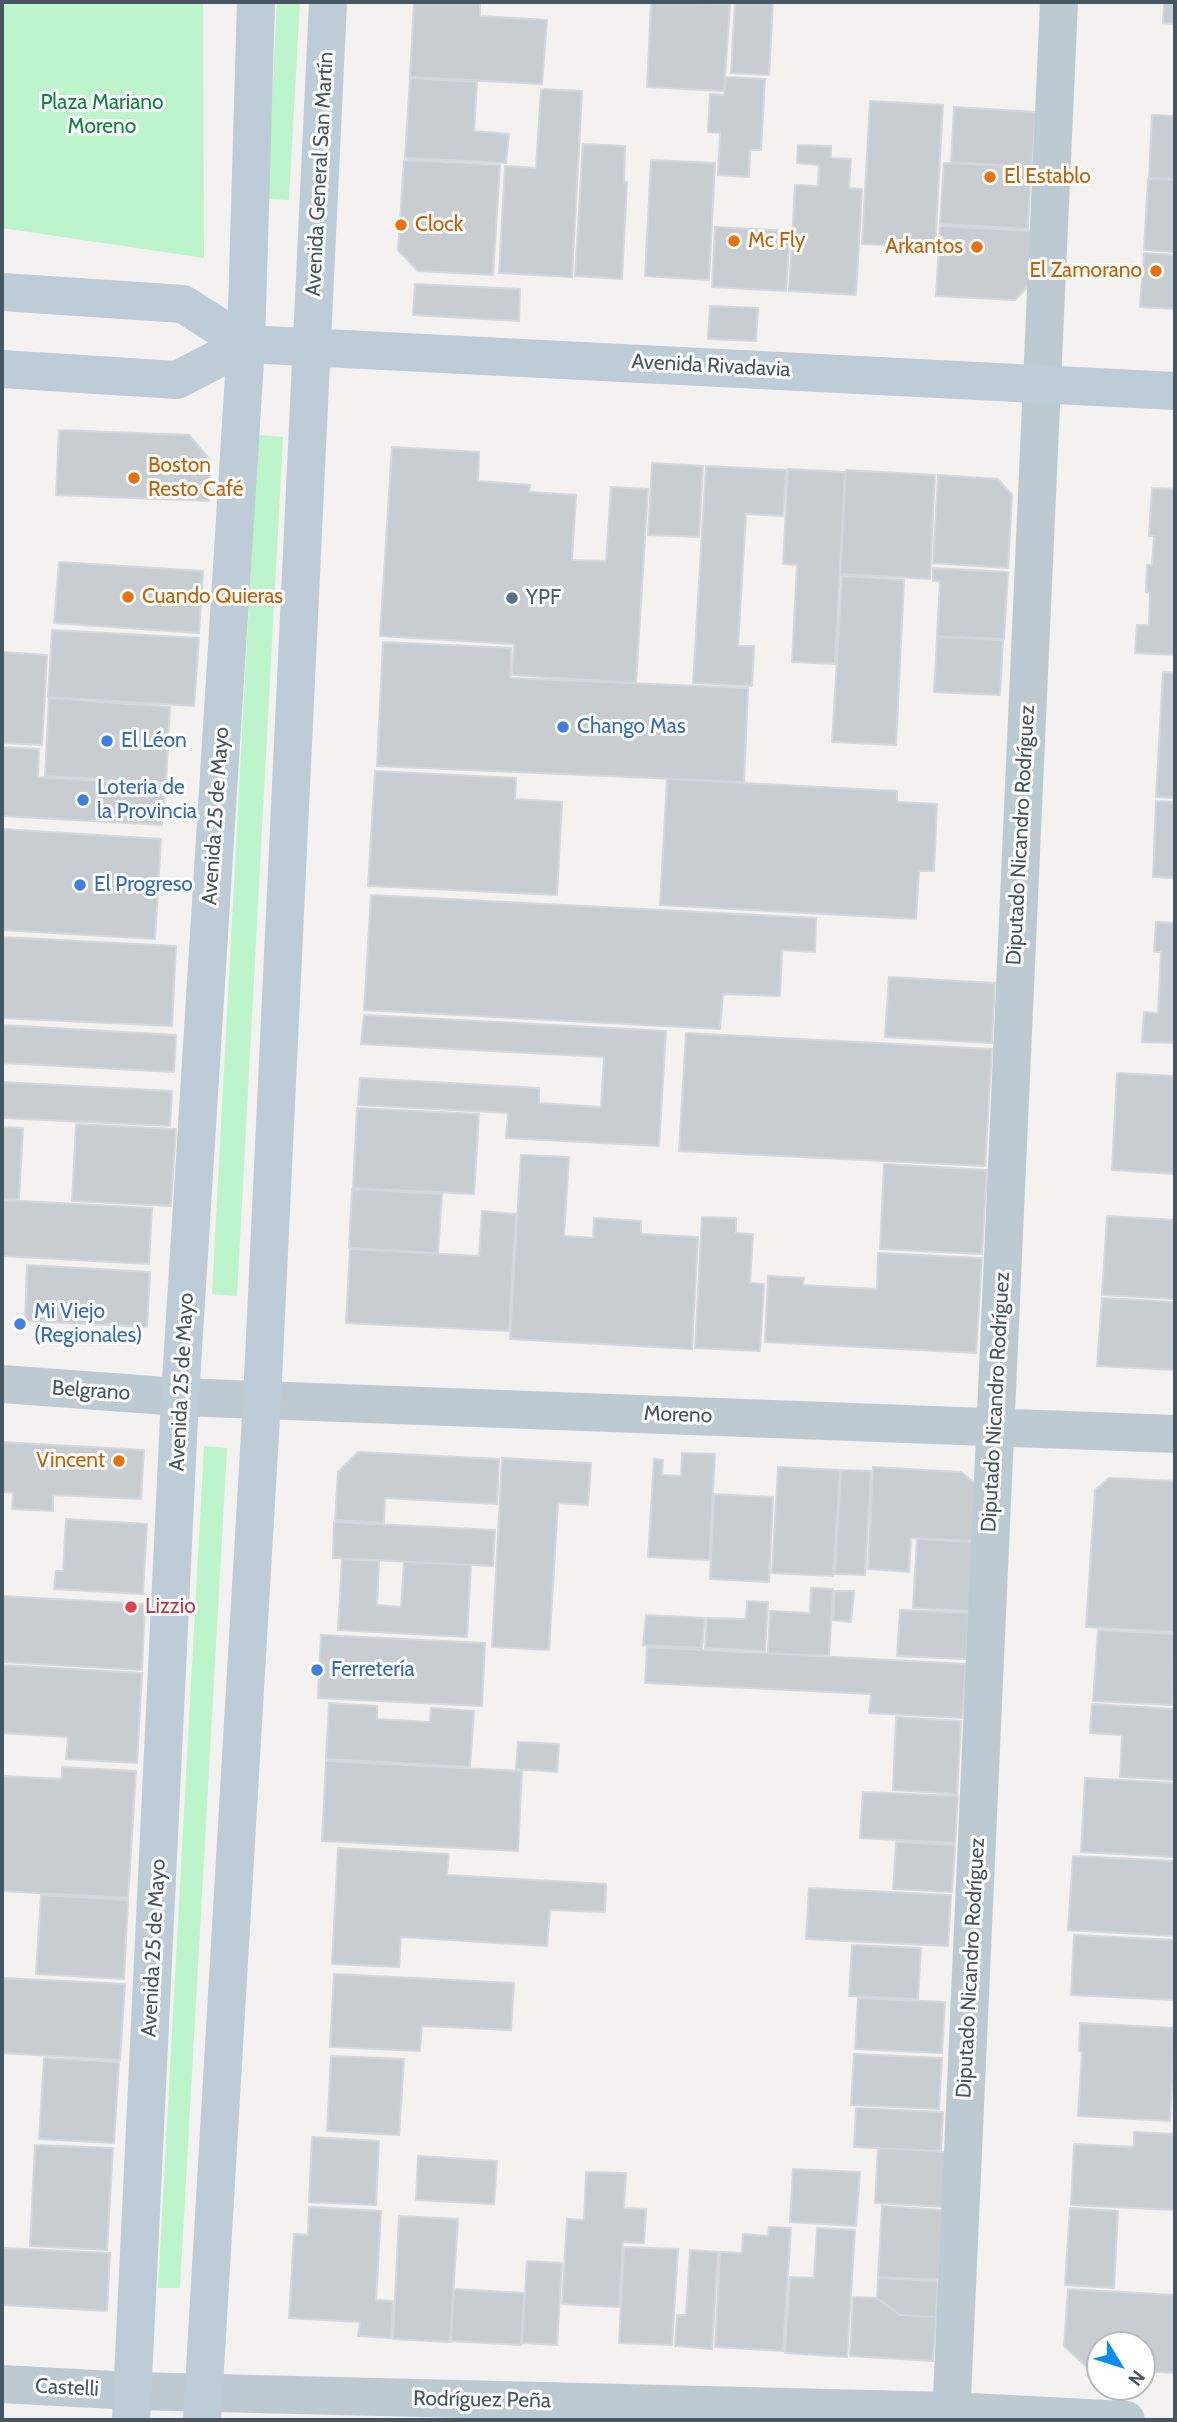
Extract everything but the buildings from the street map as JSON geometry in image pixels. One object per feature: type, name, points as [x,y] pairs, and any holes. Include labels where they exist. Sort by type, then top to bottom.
[{"type":"main road","points":[[246,344],[256,2]]},
{"type":"main road","name":"Avenida General San Martín","points":[[312,346],[328,2]]},
{"type":"main road","points":[[2,292],[183,304],[246,344]]},
{"type":"main road","points":[[2,369],[177,380],[246,344]]},
{"type":"main road","name":"Avenida Rivadavia","points":[[246,344],[1175,391]]},
{"type":"main road","name":"Avenida 25 de Mayo","points":[[132,2406],[180,1397],[246,344]]},
{"type":"main road","points":[[203,2407],[262,1400],[312,346]]},
{"type":"street","name":"Diputado Nicandro Rodríguez","points":[[951,2416],[1059,2]]},
{"type":"street","name":"Belgrano","points":[[2,1384],[180,1397]]},
{"type":"street","name":"Moreno","points":[[180,1397],[1175,1434]]},
{"type":"street","name":"Castelli","points":[[2,2384],[132,2406]]},
{"type":"street","name":"Rodríguez Peña","points":[[132,2406],[1126,2420]]},
{"type":"green space","name":"Plaza Mariano Moreno","points":[[2,2],[203,2],[204,258],[2,228]]},
{"type":"green space","points":[[277,2],[300,2],[289,200],[267,199]]},
{"type":"green space","points":[[258,435],[283,437],[237,1296],[212,1294]]},
{"type":"green space","points":[[204,1446],[227,1448],[180,2288],[158,2288]]},
{"type":"place","name":"El Establo","points":[[990,177]]},
{"type":"place","name":"Clock","points":[[401,225]]},
{"type":"place","name":"Mc Fly","points":[[734,241]]},
{"type":"place","name":"Arkantos","points":[[977,247]]},
{"type":"place","name":"El Zamorano","points":[[1156,271]]},
{"type":"place","name":"Boston Resto Café","points":[[134,478]]},
{"type":"place","name":"Cuando Quieras","points":[[128,597]]},
{"type":"place","name":"YPF","points":[[512,598]]},
{"type":"place","name":"Chango Mas","points":[[563,727]]},
{"type":"place","name":"El Léon","points":[[107,741]]},
{"type":"place","name":"Loteria de la Provincia","points":[[83,800]]},
{"type":"place","name":"El Progreso","points":[[80,885]]},
{"type":"place","name":"Mi Viejo (Regionales)","points":[[20,1324]]},
{"type":"place","name":"Vincent","points":[[119,1461]]},
{"type":"place","name":"Lizzio","points":[[131,1607]]},
{"type":"place","name":"Ferretería","points":[[317,1670]]}]
